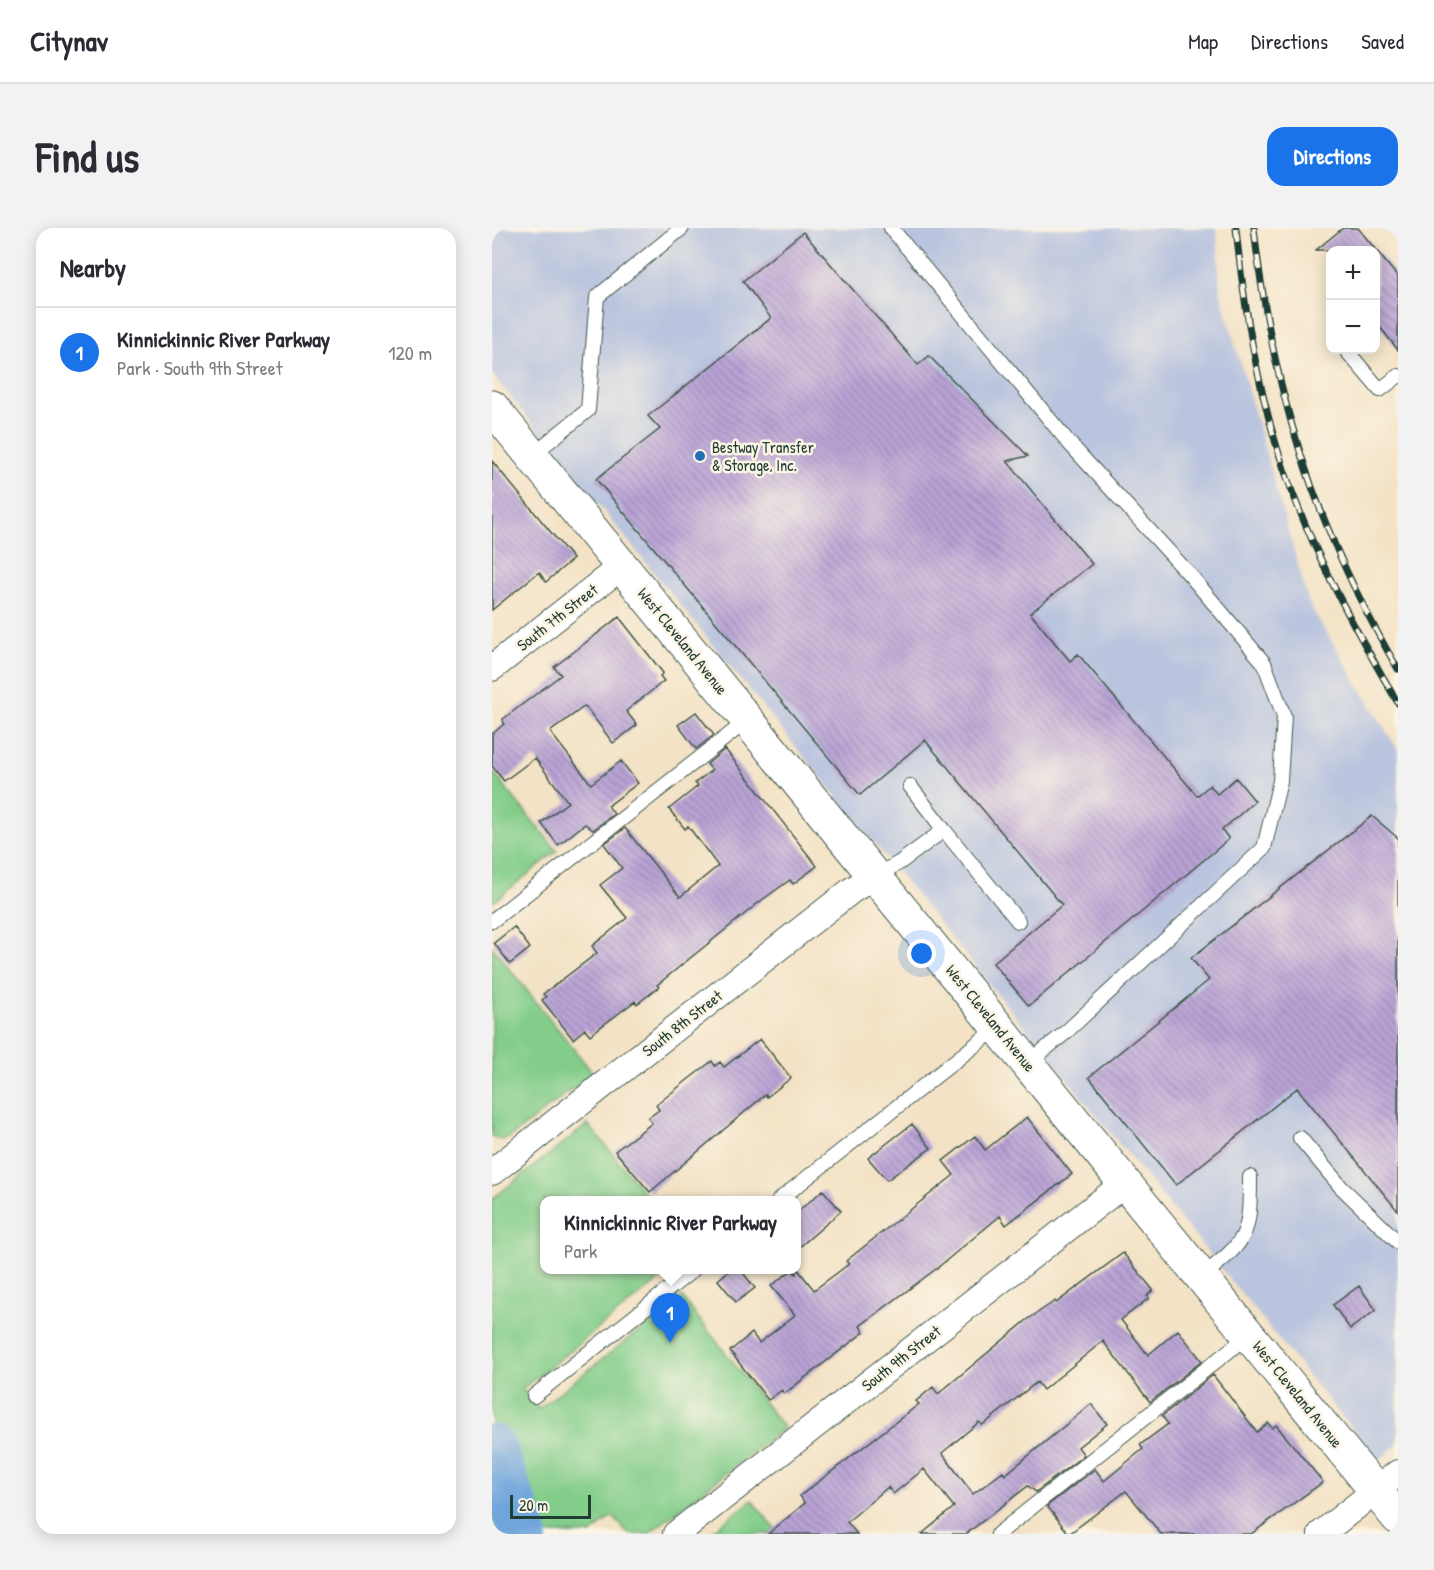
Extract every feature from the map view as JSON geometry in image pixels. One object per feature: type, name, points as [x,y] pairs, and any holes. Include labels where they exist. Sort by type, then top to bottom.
[{"type":"street","name":"West Cleveland Avenue","points":[[493,411],[532,455],[1249,1335],[1387,1482],[1398,1518]]},
{"type":"street","name":"South 7th Street","points":[[492,668],[622,566]]},
{"type":"street","name":"South 8th Street","points":[[493,1169],[852,890],[875,876]]},
{"type":"street","name":"South 9th Street","points":[[676,1534],[1125,1183]]},
{"type":"street","points":[[1321,1534],[1387,1482]]},
{"type":"lane","points":[[532,455],[588,410],[597,297],[682,228]]},
{"type":"lane","points":[[891,228],[1070,444],[1190,575],[1264,663],[1284,716],[1280,781],[1264,848],[1065,1033],[1028,1063]]},
{"type":"lane","points":[[1349,354],[1380,390],[1398,376]]},
{"type":"lane","points":[[492,921],[748,720]]},
{"type":"lane","points":[[910,786],[1018,921]]},
{"type":"lane","points":[[875,876],[899,863],[944,830]]},
{"type":"lane","points":[[784,1196],[998,1027]]},
{"type":"lane","points":[[1300,1138],[1341,1187],[1398,1242]]},
{"type":"lane","points":[[1202,1276],[1238,1248],[1250,1219],[1250,1177]]},
{"type":"lane","points":[[534,1396],[687,1274]]},
{"type":"lane","points":[[998,1534],[1249,1335]]},
{"type":"shaded area","points":[[492,228],[1217,228],[1220,291],[1309,604],[1398,750],[1398,1444],[1378,1461],[492,374]]},
{"type":"green space","points":[[492,771],[557,851],[492,903]]},
{"type":"green space","points":[[492,947],[593,1073],[509,1138],[501,1140],[492,1137]]},
{"type":"green space","points":[[588,1124],[647,1196],[540,1196],[540,1274],[667,1274],[522,1389],[538,1409],[682,1297],[784,1428],[648,1534],[629,1534],[612,1516],[591,1534],[492,1534],[492,1199]]},
{"type":"green space","points":[[752,1500],[779,1534],[708,1534]]},
{"type":"building","points":[[1343,228],[1358,228],[1373,246],[1326,246],[1326,250],[1316,250]]},
{"type":"building","points":[[803,232],[918,365],[929,356],[1028,456],[1007,461],[1092,564],[1030,613],[1070,661],[1078,654],[1197,796],[1210,785],[1217,794],[1236,778],[1255,801],[1222,830],[1229,839],[1029,1006],[993,963],[1062,905],[925,740],[860,795],[596,479],[660,429],[648,416],[771,318],[743,281]]},
{"type":"building","points":[[1380,255],[1398,277],[1398,350],[1380,327]]},
{"type":"building","points":[[492,461],[573,559],[546,582],[539,572],[492,610]]},
{"type":"building","points":[[619,617],[663,673],[660,676],[664,681],[626,711],[637,725],[613,743],[585,706],[550,732],[591,784],[621,761],[638,783],[608,806],[614,814],[593,830],[585,824],[558,845],[541,823],[568,802],[535,758],[504,781],[492,766],[492,734],[504,724],[503,719],[561,675],[554,667]]},
{"type":"building","points":[[696,712],[714,735],[696,749],[678,725]]},
{"type":"building","points":[[725,749],[817,866],[793,884],[790,880],[762,900],[657,985],[659,987],[637,1004],[635,1001],[590,1035],[585,1029],[573,1039],[542,1000],[546,997],[543,994],[597,953],[592,946],[627,918],[600,885],[622,868],[604,844],[625,828],[680,897],[718,866],[688,826],[685,829],[669,809],[698,786],[695,783],[712,770],[707,764]]},
{"type":"building","points":[[1372,816],[1398,838],[1398,1211],[1297,1088],[1176,1185],[1089,1077],[1209,980],[1191,958]]},
{"type":"building","points":[[514,927],[530,948],[510,964],[494,943]]},
{"type":"building","points":[[760,1039],[791,1078],[767,1097],[766,1094],[650,1192],[615,1151],[652,1123],[648,1118],[659,1110],[656,1105],[712,1061],[715,1066],[720,1062],[724,1067]]},
{"type":"building","points":[[1027,1117],[1072,1174],[1006,1225],[1000,1216],[936,1269],[860,1326],[864,1332],[784,1394],[782,1390],[768,1400],[730,1351],[752,1333],[759,1343],[795,1315],[771,1286],[787,1274],[801,1273],[814,1290],[849,1264],[846,1261],[954,1175],[943,1161],[975,1136],[985,1150]]},
{"type":"building","points":[[912,1124],[931,1148],[887,1180],[868,1158]]},
{"type":"building","points":[[823,1190],[841,1211],[801,1246],[801,1209]]},
{"type":"building","points":[[1123,1253],[1153,1290],[1147,1296],[1149,1298],[1121,1320],[1148,1355],[1178,1330],[1202,1361],[1150,1402],[1103,1341],[1043,1390],[1037,1382],[988,1421],[982,1425],[979,1422],[942,1453],[973,1494],[1003,1472],[1005,1475],[1091,1404],[1107,1424],[1078,1447],[1084,1455],[1036,1492],[1028,1486],[966,1534],[922,1534],[954,1507],[924,1469],[893,1494],[888,1487],[847,1522],[857,1534],[768,1534],[805,1503],[800,1496],[919,1404],[916,1401],[933,1387],[938,1394],[1027,1320],[1055,1301],[1056,1303]]},
{"type":"building","points":[[725,1274],[744,1274],[755,1288],[736,1302],[718,1280]]},
{"type":"building","points":[[1359,1286],[1376,1310],[1350,1329],[1333,1305]]},
{"type":"building","points":[[1213,1375],[1257,1432],[1268,1423],[1272,1428],[1276,1425],[1323,1482],[1251,1534],[1161,1534],[1126,1491],[1069,1534],[1047,1506],[1095,1469],[1104,1481],[1143,1449],[1140,1445],[1168,1424],[1162,1416]]},
{"type":"waterway","points":[[492,1448],[524,1534]]},
{"type":"railway","points":[[1236,228],[1253,350],[1284,469],[1307,530],[1335,589],[1398,703]]},
{"type":"railway","points":[[1254,228],[1272,346],[1302,457],[1343,564],[1398,669]]},
{"type":"place","name":"Bestway Transfer & Storage, Inc.","points":[[700,456]]},
{"type":"place","name":"Kinnickinnic River Parkway","points":[[670,1343]]}]
